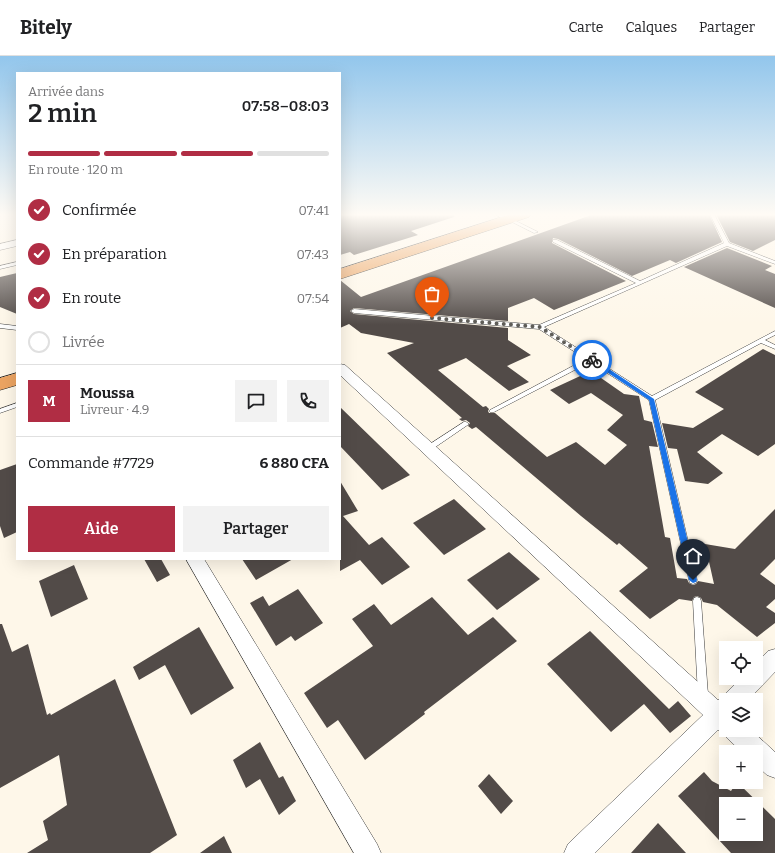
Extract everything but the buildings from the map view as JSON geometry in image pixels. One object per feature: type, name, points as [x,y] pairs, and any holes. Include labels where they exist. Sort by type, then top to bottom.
[{"type":"highway","points":[[341,266],[387,251]]},
{"type":"highway","points":[[341,274],[403,251]]},
{"type":"highway","points":[[0,376],[16,370]]},
{"type":"highway","points":[[0,384],[16,379]]},
{"type":"street","points":[[341,369],[719,706]]},
{"type":"street","points":[[196,560],[368,853]]},
{"type":"street","points":[[763,671],[775,658]]},
{"type":"street","points":[[740,693],[748,685]]},
{"type":"street","points":[[577,853],[719,712]]},
{"type":"street","points":[[743,737],[775,767]]},
{"type":"lane","points":[[576,251],[638,282]]},
{"type":"lane","points":[[540,327],[638,282],[710,251]]},
{"type":"lane","points":[[745,251],[775,263]]},
{"type":"lane","points":[[0,268],[16,263]]},
{"type":"lane","points":[[354,310],[540,327],[592,359],[652,399],[693,580]]},
{"type":"lane","points":[[0,326],[16,328]]},
{"type":"lane","points":[[652,399],[775,333]]},
{"type":"lane","points":[[762,340],[775,347]]},
{"type":"lane","points":[[492,411],[592,359]]},
{"type":"lane","points":[[0,411],[16,405]]},
{"type":"lane","points":[[429,448],[466,424]]},
{"type":"lane","points":[[697,601],[719,696]]},
{"type":"way so far","points":[[432,318],[540,327],[592,360]]},
{"type":"route","points":[[592,360],[652,399],[693,580]]}]
